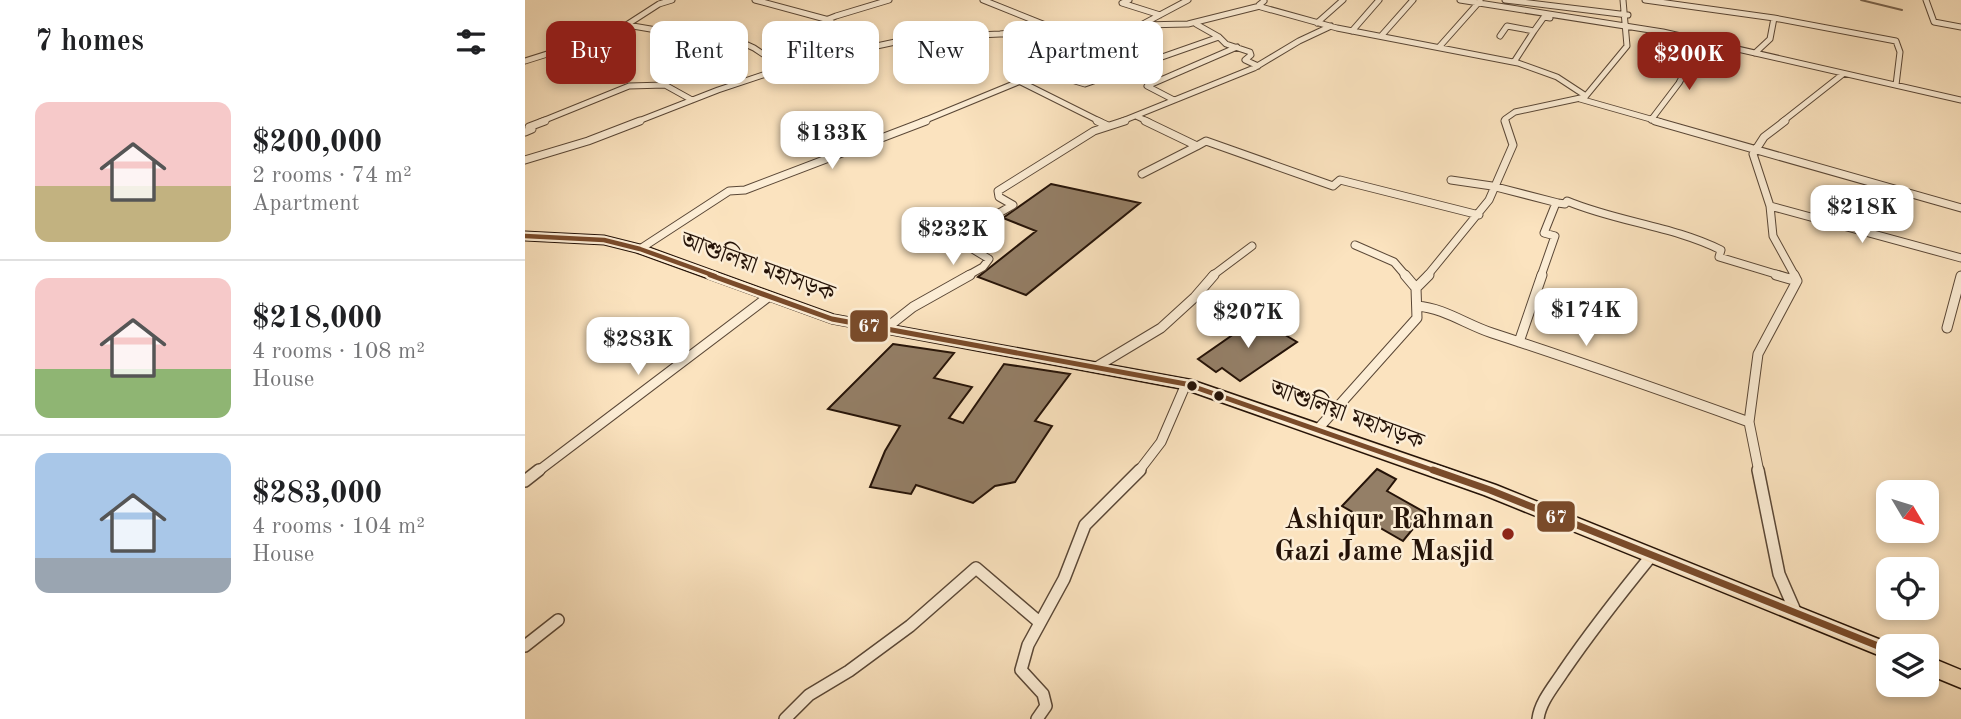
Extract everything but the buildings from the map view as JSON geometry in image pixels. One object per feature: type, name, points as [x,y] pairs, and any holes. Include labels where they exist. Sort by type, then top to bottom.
[{"type":"highway","name":"আশুলিয়া মহাসড়ক","points":[[525,236],[604,240],[640,249],[832,319],[1186,384],[1490,490],[1876,645]]},
{"type":"highway","points":[[1939,670],[1961,679]]},
{"type":"street","points":[[633,21],[659,4],[672,0]]},
{"type":"street","points":[[755,0],[830,21]]},
{"type":"street","points":[[823,21],[889,0]]},
{"type":"street","points":[[983,0],[1037,21]]},
{"type":"street","points":[[1129,0],[1122,4],[1160,15]]},
{"type":"street","points":[[1149,21],[1188,0]]},
{"type":"street","points":[[1317,23],[1343,0]]},
{"type":"street","points":[[1352,30],[1379,0]]},
{"type":"street","points":[[1382,35],[1413,0]]},
{"type":"street","points":[[1460,0],[1626,27],[1961,100]]},
{"type":"street","points":[[1505,0],[1628,15]]},
{"type":"street","points":[[1416,288],[1489,200],[1492,187],[1513,145],[1505,119],[1515,112],[1583,97],[1627,46],[1628,15],[1623,0]]},
{"type":"street","points":[[1645,0],[1775,18],[1896,41],[1900,52],[1896,85]]},
{"type":"street","points":[[1926,0],[1934,22],[1961,27]]},
{"type":"street","points":[[1163,25],[1196,24],[1235,16],[1262,2],[1317,23],[1440,46],[1545,71],[1583,97],[1651,120],[1961,208]]},
{"type":"street","points":[[1440,46],[1479,2]]},
{"type":"street","points":[[1514,62],[1543,16],[1626,27]]},
{"type":"street","points":[[1755,53],[1770,39],[1775,18]]},
{"type":"street","points":[[1196,24],[1226,44],[1250,52],[1251,55],[1245,60],[1258,66]]},
{"type":"street","points":[[885,329],[913,307],[983,267],[989,259],[966,245],[964,240],[973,229],[1013,207],[999,197],[998,191],[1089,133],[1258,66],[1299,41],[1331,26]]},
{"type":"street","points":[[1500,36],[1507,26],[1534,31]]},
{"type":"street","points":[[636,27],[674,33],[693,40],[719,32],[762,53]]},
{"type":"street","points":[[879,45],[915,38],[1003,34]]},
{"type":"street","points":[[1163,57],[1219,37]]},
{"type":"street","points":[[1174,100],[1147,86],[1237,47]]},
{"type":"street","points":[[1651,120],[1679,83],[1695,53]]},
{"type":"street","points":[[525,61],[546,55]]},
{"type":"street","points":[[1797,281],[1773,236],[1770,206],[1753,154],[1764,137],[1843,74]]},
{"type":"street","points":[[525,160],[589,141],[762,76]]},
{"type":"street","points":[[640,249],[729,191],[745,190],[948,112],[1012,84]]},
{"type":"street","points":[[1025,84],[1108,126]]},
{"type":"street","points":[[525,132],[532,130],[529,127],[629,86],[665,85],[692,100]]},
{"type":"street","points":[[1136,116],[1196,146]]},
{"type":"street","points":[[1142,174],[1206,141],[1333,186],[1340,180],[1479,215]]},
{"type":"street","points":[[1451,180],[1556,203],[1565,204],[1567,201],[1591,211],[1701,240],[1717,246],[1721,250],[1719,257],[1797,281]]},
{"type":"street","points":[[1520,342],[1555,236],[1545,233],[1556,203]]},
{"type":"street","points":[[1770,206],[1961,258]]},
{"type":"street","points":[[1317,430],[1416,318],[1416,288],[1394,262],[1355,245]]},
{"type":"street","points":[[1096,367],[1161,328],[1195,297],[1207,280],[1252,246]]},
{"type":"street","points":[[1947,328],[1961,276]]},
{"type":"street","points":[[1796,613],[1779,574],[1749,422],[1758,354],[1797,281]]},
{"type":"street","points":[[525,481],[768,297]]},
{"type":"street","points":[[1417,306],[1430,307],[1488,332],[1749,422]]},
{"type":"street","points":[[1037,719],[1046,706],[1043,694],[1021,670],[1025,647],[1065,577],[1074,541],[1091,516],[1139,471],[1158,449],[1173,422],[1186,384]]},
{"type":"street","points":[[1538,719],[1539,711],[1551,690],[1592,629],[1652,555]]},
{"type":"street","points":[[785,719],[809,695],[849,671],[910,626],[976,568],[1038,621]]},
{"type":"street","points":[[525,646],[558,620]]},
{"type":"waterway","points":[[1861,0],[1902,10]]},
{"type":"transit line","name":"67","points":[[525,236],[604,240],[640,249],[832,319],[1186,384],[1490,490],[1876,645]]},
{"type":"place","name":"Ashiqur Rahman Gazi Jame Masjid","points":[[1508,534]]}]
